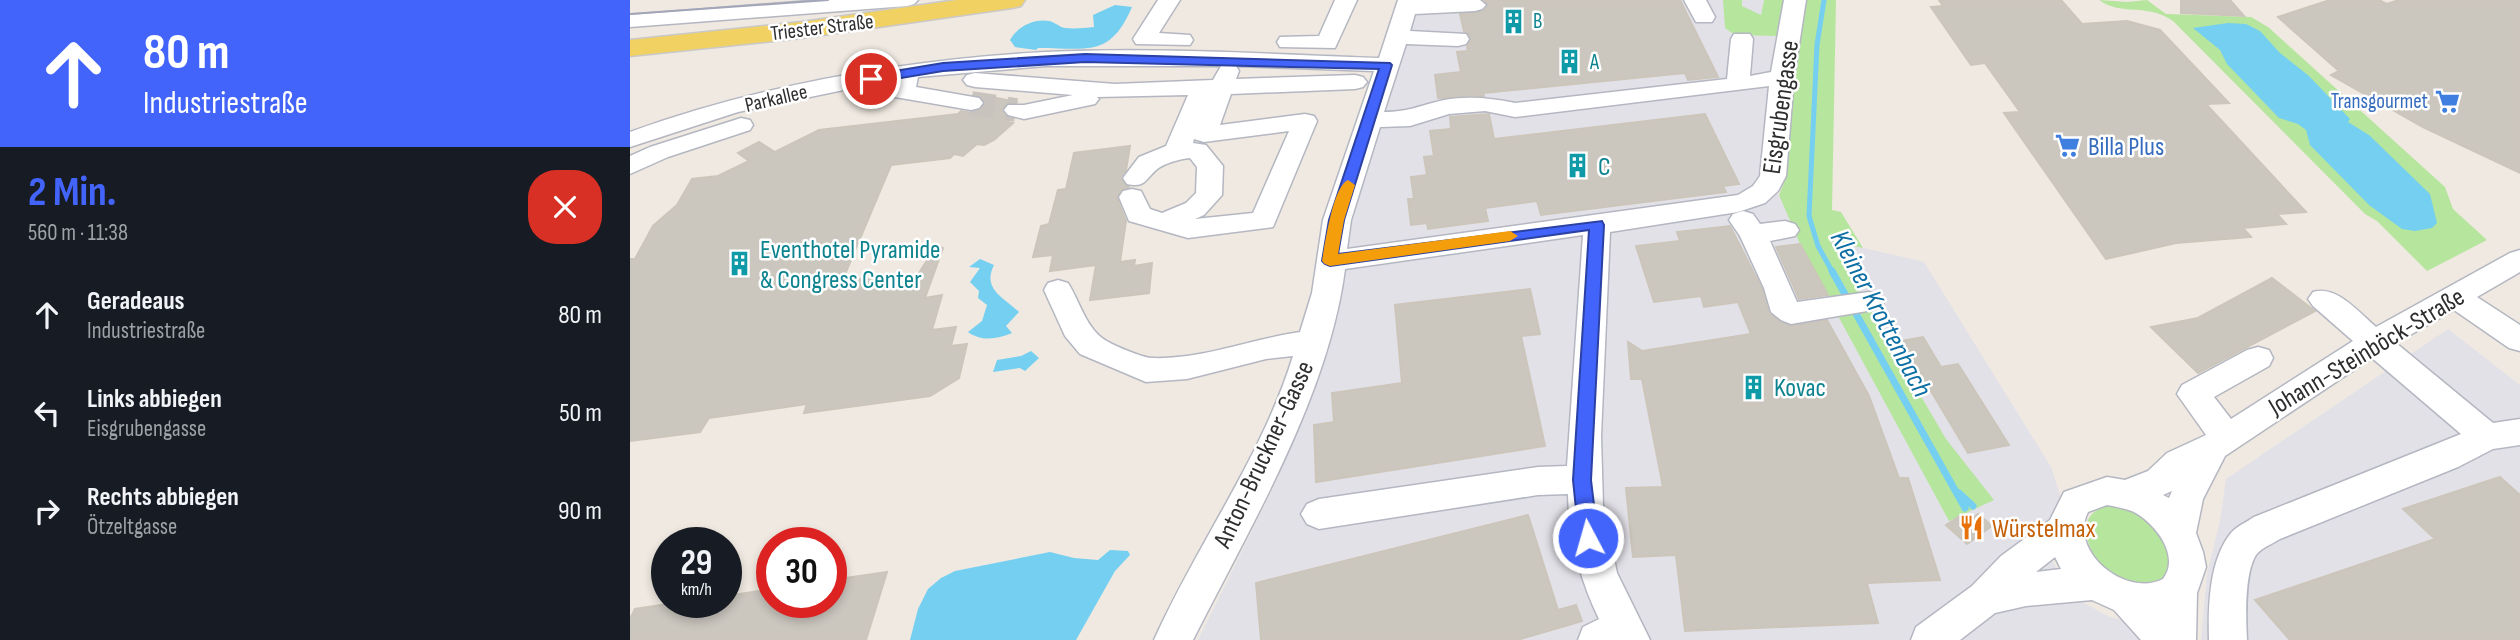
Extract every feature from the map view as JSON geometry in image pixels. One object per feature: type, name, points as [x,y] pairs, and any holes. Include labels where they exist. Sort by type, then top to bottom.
[{"type":"main road","name":"Triester Straße","points":[[630,33],[951,0]]},
{"type":"main road","name":"Triester Straße","points":[[630,48],[802,30],[1012,0]]},
{"type":"street","points":[[630,2],[654,0]]},
{"type":"street","points":[[630,21],[907,0]]},
{"type":"street","points":[[1169,0],[1144,39],[1228,51],[1327,43],[1346,0]]},
{"type":"street","name":"Eisgrubengasse","points":[[1330,261],[1733,205],[1756,198],[1768,189],[1773,176],[1782,76],[1795,0]]},
{"type":"street","points":[[1408,4],[1475,5]]},
{"type":"street","name":"Anton-Bruckner-Gasse","points":[[1173,640],[1286,417],[1327,293],[1337,220],[1408,4]]},
{"type":"street","points":[[1396,37],[1458,39]]},
{"type":"street","points":[[1738,85],[1742,39]]},
{"type":"street","points":[[1193,145],[1212,88],[1210,66],[1228,51]]},
{"type":"street","name":"Parkallee","points":[[630,166],[659,152],[735,126],[856,95],[943,67],[1045,59],[1228,51],[1384,73]]},
{"type":"street","name":"Parkallee","points":[[630,141],[678,122],[773,97],[907,80],[973,79],[1115,92],[1212,88],[1384,73]]},
{"type":"street","points":[[1369,120],[1410,119],[1446,107],[1485,104],[1515,110],[1738,85],[1782,76]]},
{"type":"street","points":[[907,80],[903,92],[971,103]]},
{"type":"street","points":[[1016,110],[1024,112],[1069,105],[1115,92]]},
{"type":"street","points":[[1305,121],[1264,221],[1188,229],[1139,215],[1134,188],[1148,163],[1193,145],[1305,121]]},
{"type":"street","points":[[1164,223],[1195,209],[1209,195],[1210,166],[1193,145]]},
{"type":"street","points":[[1733,205],[1753,234],[1778,288],[1781,305],[1791,313],[1869,302]]},
{"type":"street","points":[[1597,225],[1582,480],[1588,538],[1617,635]]},
{"type":"street","points":[[1753,234],[1785,230]]},
{"type":"street","name":"Johann-Steinböck-Straße","points":[[2127,494],[2160,481],[2179,463],[2220,442],[2375,341],[2520,260]]},
{"type":"street","points":[[1058,290],[1076,328],[1091,346],[1146,370],[1187,368],[1266,348],[1313,342]]},
{"type":"street","points":[[2454,296],[2520,340]]},
{"type":"street","points":[[2323,299],[2487,437]]},
{"type":"street","points":[[2220,442],[2193,394],[2258,358]]},
{"type":"street","points":[[2228,640],[2227,607],[2233,572],[2245,544],[2267,528],[2445,457],[2487,437],[2520,432]]},
{"type":"street","name":"Johann-Steinböck-Straße","points":[[2178,533],[2186,498],[2220,442]]},
{"type":"street","points":[[1319,514],[1538,481],[1582,480]]},
{"type":"street","points":[[2163,640],[2145,615],[2081,568],[2070,550],[2066,529],[2070,510],[2077,502],[2107,491],[2127,494],[2149,503],[2163,514],[2178,533],[2186,552],[2188,568],[2178,590],[2177,640]]},
{"type":"street","points":[[1930,640],[1985,598],[2014,567],[2066,529]]},
{"type":"street","points":[[1985,598],[2026,589],[2112,591],[2161,599],[2178,590]]},
{"type":"shaded area","points":[[1419,0],[1785,0],[1770,73],[1765,183],[1830,240],[1924,262],[2051,467],[2061,498],[2038,537],[2075,598],[2110,617],[2141,625],[2142,640],[1198,640],[1278,478],[1331,310],[1348,219]]},
{"type":"shaded area","points":[[2448,329],[2520,385],[2520,640],[2201,640],[2207,574],[2220,521],[2226,479]]},
{"type":"green space","points":[[1723,0],[1742,0],[1742,6],[1761,15],[1764,0],[1785,0],[1777,36],[1735,35],[1725,28]]},
{"type":"green space","points":[[1804,0],[1836,0],[1832,210],[1841,212],[1863,248],[1830,241],[1862,296],[1831,301],[1800,244],[1779,195],[1785,180],[1792,88]]},
{"type":"green space","points":[[2099,0],[2147,0],[2166,14],[2251,17],[2268,27],[2445,187],[2453,209],[2487,240],[2427,271],[2377,221],[2365,214],[2173,21],[2153,12],[2117,8]]},
{"type":"green space","points":[[1870,309],[1946,439],[1994,500],[1949,521],[1837,314]]},
{"type":"green space","points":[[2115,504],[2139,514],[2161,535],[2172,562],[2170,574],[2162,584],[2146,591],[2107,578],[2090,546],[2087,524],[2091,515],[2100,508]]},
{"type":"water","points":[[1115,5],[1132,7],[1115,35],[1096,47],[1036,50],[1015,47],[1010,40],[1021,27],[1043,20],[1065,28],[1094,27],[1093,15]]},
{"type":"water","points":[[2228,23],[2246,24],[2260,31],[2280,53],[2309,76],[2350,119],[2348,122],[2369,135],[2430,194],[2437,223],[2432,228],[2415,231],[2402,229],[2369,205],[2310,145],[2306,130],[2298,124],[2279,118],[2227,64],[2220,50],[2193,28]]},
{"type":"water","points":[[980,259],[994,265],[991,273],[992,286],[1019,312],[1006,326],[1012,333],[1001,337],[979,337],[968,332],[982,321],[987,305],[978,298],[979,291],[970,282],[980,268],[969,267]]},
{"type":"water","points":[[1031,351],[1039,358],[1025,371],[1020,368],[993,372],[997,360],[1021,356]]},
{"type":"water","points":[[1110,550],[1128,551],[1130,555],[1115,571],[1076,640],[910,640],[918,609],[928,589],[955,571],[1050,552],[1098,560]]},
{"type":"building","points":[[1484,0],[1680,0],[1718,77],[1688,80],[1685,73],[1483,93],[1484,96],[1438,98],[1435,75],[1461,72],[1457,52],[1468,51],[1471,40],[1464,31],[1460,14],[1484,11],[1489,5]]},
{"type":"building","points":[[1939,0],[2061,0],[2082,24],[2127,21],[2160,30],[2229,103],[2206,104],[2306,212],[2277,214],[2286,224],[2243,228],[2251,237],[2176,243],[2106,259],[2004,113],[2020,112],[1985,63],[1971,65],[1931,7],[1943,6]]},
{"type":"building","points":[[2181,0],[2230,0],[2244,16],[2181,13]]},
{"type":"building","name":"Transgourmet","points":[[2330,0],[2379,0],[2387,4],[2399,0],[2520,0],[2520,173],[2423,127],[2331,75],[2339,71],[2278,17]]},
{"type":"building","name":"Eventhotel Pyramide & Congress Center","points":[[980,95],[1018,102],[1008,102],[1001,110],[1007,118],[1003,121],[1013,123],[994,140],[984,145],[977,144],[963,156],[954,154],[950,158],[891,165],[843,279],[881,279],[886,274],[917,276],[937,245],[943,248],[925,298],[942,295],[932,330],[956,327],[951,346],[967,344],[959,378],[930,396],[804,413],[807,404],[709,418],[700,432],[630,441],[630,259],[635,259],[653,226],[677,205],[692,179],[718,176],[749,161],[738,153],[759,142],[775,152],[819,130],[958,114],[961,111],[972,113],[980,111],[985,105]]},
{"type":"building","name":"C","points":[[1489,114],[1494,139],[1705,114],[1739,184],[1723,186],[1726,192],[1541,215],[1537,201],[1485,208],[1488,221],[1428,229],[1427,223],[1411,225],[1408,199],[1414,199],[1411,177],[1427,175],[1424,157],[1434,156],[1430,131],[1451,129],[1450,117]]},
{"type":"building","points":[[1130,146],[1126,170],[1120,178],[1129,187],[1121,190],[1117,198],[1126,221],[1120,262],[1135,260],[1134,266],[1152,263],[1149,293],[1090,300],[1096,265],[1050,271],[1053,255],[1033,257],[1041,226],[1049,224],[1058,190],[1066,189],[1074,153]]},
{"type":"building","points":[[1730,226],[1762,289],[1769,314],[1790,326],[1827,320],[1869,396],[1899,478],[1908,478],[1940,580],[1867,583],[1878,623],[1685,631],[1676,555],[1633,557],[1626,488],[1663,487],[1642,379],[1631,379],[1628,342],[1642,351],[1751,334],[1738,302],[1704,307],[1701,296],[1654,302],[1636,246],[1680,241],[1677,232]]},
{"type":"building","points":[[1800,244],[1828,295],[1799,299],[1776,247]]},
{"type":"building","points":[[2272,278],[2315,311],[2198,373],[2151,327],[2198,318]]},
{"type":"building","points":[[1530,289],[1540,334],[1521,336],[1545,446],[1316,482],[1314,425],[1334,422],[1332,393],[1402,383],[1395,305]]},
{"type":"building","points":[[1923,337],[1941,367],[1958,364],[2009,445],[1968,453],[1901,341]]},
{"type":"building","points":[[2500,477],[2520,495],[2520,640],[2290,640],[2255,600],[2435,539],[2403,509]]},
{"type":"building","name":"Würstelmax","points":[[1978,514],[1992,526],[1967,544],[1946,525],[1961,515],[1968,522]]},
{"type":"building","points":[[1528,515],[1558,610],[1576,605],[1582,621],[1517,640],[1261,640],[1256,583]]},
{"type":"building","points":[[887,572],[866,640],[630,640],[630,619],[635,609],[651,607],[651,618],[742,618],[742,594],[756,591],[756,618],[847,618],[847,578]]},
{"type":"waterway","name":"Kleiner Krottenbach","points":[[1824,0],[1817,45],[1809,216],[1818,246],[1833,273]]},
{"type":"waterway","name":"Kleiner Krottenbach","points":[[1832,271],[1965,508]]},
{"type":"waterway","points":[[1959,493],[1973,506]]},
{"type":"tunnel","points":[[971,103],[1016,110]]},
{"type":"tram line","points":[[630,14],[828,0]]},
{"type":"slow traffic","points":[[1348,185],[1337,220],[1330,261],[1510,236]]},
{"type":"place","name":"B","points":[[1513,21]]},
{"type":"place","name":"A","points":[[1570,62]]},
{"type":"place","name":"Transgourmet","points":[[2448,101]]},
{"type":"place","name":"Billa Plus","points":[[2068,146]]},
{"type":"place","name":"C","points":[[1578,166]]},
{"type":"place","name":"Eventhotel Pyramide & Congress Center","points":[[740,264]]},
{"type":"place","name":"Kovac","points":[[1754,387]]},
{"type":"place","name":"Würstelmax","points":[[1972,528]]},
{"type":"route","points":[[871,79],[943,67],[1105,57],[1386,65],[1337,220],[1330,261],[1597,225],[1582,480],[1588,538]]}]
